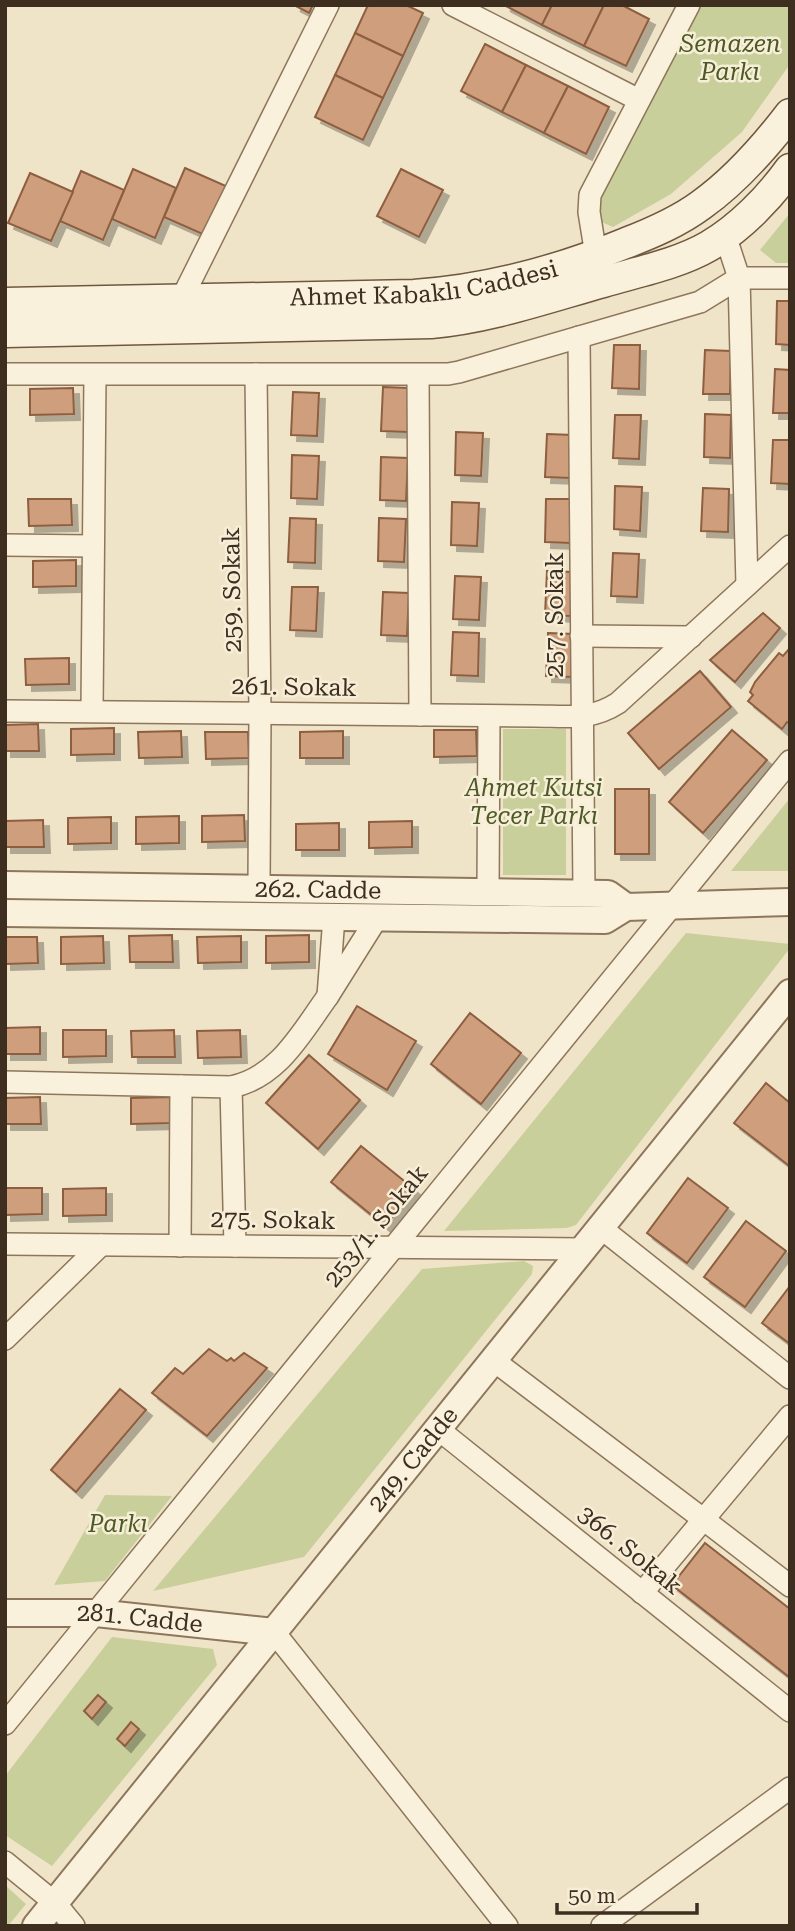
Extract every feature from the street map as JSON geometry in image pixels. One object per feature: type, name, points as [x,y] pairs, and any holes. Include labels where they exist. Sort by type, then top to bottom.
[{"type":"main road","name":"Ahmet Kabaklı Caddesi","points":[[5,303],[433,294],[504,282],[596,255],[658,230],[703,204],[737,175],[765,146],[790,114]]},
{"type":"main road","name":"Ahmet Kabaklı Caddesi","points":[[5,331],[431,323],[463,319],[651,268],[697,252],[725,235],[759,204],[790,169]]},
{"type":"main road","points":[[703,204],[725,235]]},
{"type":"street","points":[[181,300],[328,5]]},
{"type":"street","points":[[453,5],[639,100]]},
{"type":"street","points":[[596,255],[589,212],[590,195],[689,5]]},
{"type":"street","points":[[725,235],[739,278],[747,585]]},
{"type":"street","points":[[5,373],[418,375],[459,372],[700,302],[739,278],[790,278]]},
{"type":"street","name":"257. Sokak","points":[[579,337],[584,893]]},
{"type":"street","points":[[92,711],[94,374]]},
{"type":"street","name":"259. Sokak","points":[[256,374],[259,889]]},
{"type":"street","points":[[418,375],[420,715]]},
{"type":"street","points":[[5,545],[93,546]]},
{"type":"street","points":[[582,717],[600,713],[618,703],[790,547]]},
{"type":"street","points":[[581,636],[691,637]]},
{"type":"street","name":"261. Sokak","points":[[5,710],[582,717]]},
{"type":"street","points":[[488,892],[489,716]]},
{"type":"street","name":"253/1. Sokak","points":[[5,1724],[790,761]]},
{"type":"street","name":"262. Cadde","points":[[5,885],[584,893],[608,894],[626,907]]},
{"type":"street","name":"262. Cadde","points":[[5,913],[605,920],[626,907],[790,902]]},
{"type":"street","points":[[328,996],[334,917]]},
{"type":"street","points":[[5,1083],[231,1087],[245,1084],[260,1077],[287,1052],[328,996],[377,918]]},
{"type":"street","name":"249. Cadde","points":[[36,1926],[790,993]]},
{"type":"street","points":[[180,1245],[181,1086]]},
{"type":"street","points":[[231,1087],[235,1246]]},
{"type":"street","points":[[601,1228],[790,1378]]},
{"type":"street","name":"275. Sokak","points":[[5,1244],[583,1249]]},
{"type":"street","points":[[5,1339],[101,1245]]},
{"type":"street","points":[[493,1360],[790,1586]]},
{"type":"street","points":[[642,1593],[790,1416]]},
{"type":"street","name":"366. Sokak","points":[[438,1429],[790,1712]]},
{"type":"street","name":"281. Cadde","points":[[5,1612],[96,1613],[274,1632]]},
{"type":"street","points":[[274,1632],[507,1926]]},
{"type":"street","points":[[602,1926],[790,1788]]},
{"type":"street","points":[[5,1862],[55,1903],[75,1926]]},
{"type":"green space","name":"Semazen Parkı","points":[[698,5],[790,5],[790,64],[742,132],[671,194],[613,227],[599,221],[594,210]]},
{"type":"green space","points":[[790,213],[790,263],[776,263],[760,250]]},
{"type":"green space","name":"Ahmet Kutsi Tecer Parkı","points":[[503,729],[566,729],[566,875],[503,875]]},
{"type":"green space","points":[[790,798],[790,871],[731,871]]},
{"type":"green space","points":[[686,933],[790,944],[790,948],[576,1225],[567,1228],[444,1231]]},
{"type":"green space","points":[[524,1261],[533,1266],[532,1274],[304,1557],[153,1591],[422,1269]]},
{"type":"green space","name":"Parkı","points":[[105,1495],[172,1496],[105,1581],[54,1585]]},
{"type":"green space","points":[[112,1637],[213,1649],[217,1665],[52,1866],[5,1835],[5,1776]]},
{"type":"green space","points":[[5,1885],[26,1904],[8,1926],[5,1926]]},
{"type":"building","points":[[294,5],[313,5],[309,13]]},
{"type":"building","points":[[368,5],[406,5],[423,13],[403,56],[355,33]]},
{"type":"building","points":[[504,5],[552,5],[542,25]]},
{"type":"building","points":[[552,5],[604,5],[584,46],[542,25]]},
{"type":"building","points":[[604,5],[622,5],[649,19],[626,66],[584,46]]},
{"type":"building","points":[[355,33],[403,56],[383,98],[335,75]]},
{"type":"building","points":[[485,44],[526,65],[502,112],[461,91]]},
{"type":"building","points":[[526,65],[568,86],[544,133],[502,112]]},
{"type":"building","points":[[335,75],[383,98],[363,140],[315,117]]},
{"type":"building","points":[[568,86],[609,107],[586,154],[544,133]]},
{"type":"building","points":[[185,168],[228,187],[207,236],[164,217]]},
{"type":"building","points":[[133,169],[176,188],[155,238],[112,219]]},
{"type":"building","points":[[401,169],[443,190],[419,237],[377,216]]},
{"type":"building","points":[[81,171],[124,190],[103,240],[60,221]]},
{"type":"building","points":[[30,173],[73,192],[51,241],[8,223]]},
{"type":"building","points":[[777,301],[790,301],[790,345],[776,344]]},
{"type":"building","points":[[614,345],[640,345],[639,389],[612,388]]},
{"type":"building","points":[[705,350],[731,351],[730,394],[703,394]]},
{"type":"building","points":[[775,369],[790,370],[790,413],[773,413]]},
{"type":"building","points":[[383,387],[409,388],[408,432],[381,431]]},
{"type":"building","points":[[73,388],[74,414],[30,415],[30,389]]},
{"type":"building","points":[[293,392],[319,393],[317,436],[291,435]]},
{"type":"building","points":[[705,414],[731,415],[730,458],[704,457]]},
{"type":"building","points":[[615,415],[641,415],[639,459],[613,458]]},
{"type":"building","points":[[456,432],[483,433],[481,476],[455,475]]},
{"type":"building","points":[[547,434],[573,435],[571,478],[545,477]]},
{"type":"building","points":[[773,440],[790,440],[790,484],[771,483]]},
{"type":"building","points":[[292,455],[319,456],[317,499],[291,498]]},
{"type":"building","points":[[381,457],[408,458],[406,501],[380,500]]},
{"type":"building","points":[[615,486],[642,487],[640,531],[614,529]]},
{"type":"building","points":[[703,488],[729,489],[728,532],[701,531]]},
{"type":"building","points":[[28,499],[71,499],[72,525],[29,526]]},
{"type":"building","points":[[546,499],[573,499],[571,543],[545,542]]},
{"type":"building","points":[[452,502],[479,503],[477,546],[451,545]]},
{"type":"building","points":[[290,518],[316,519],[315,563],[288,562]]},
{"type":"building","points":[[379,518],[406,519],[404,562],[378,561]]},
{"type":"building","points":[[613,553],[639,554],[637,597],[611,596]]},
{"type":"building","points":[[76,560],[76,586],[33,587],[33,561]]},
{"type":"building","points":[[547,571],[573,572],[571,616],[545,615]]},
{"type":"building","points":[[455,576],[481,577],[479,620],[453,619]]},
{"type":"building","points":[[292,587],[318,587],[316,631],[290,630]]},
{"type":"building","points":[[383,592],[409,593],[407,636],[381,635]]},
{"type":"building","points":[[763,613],[780,628],[735,682],[710,660]]},
{"type":"building","points":[[453,632],[479,633],[478,676],[451,675]]},
{"type":"building","points":[[548,633],[574,634],[572,677],[546,676]]},
{"type":"building","points":[[790,648],[790,724],[787,722],[782,729],[748,701],[753,695],[750,692],[755,682],[779,653],[783,656]]},
{"type":"building","points":[[69,658],[69,684],[26,685],[25,659]]},
{"type":"building","points":[[700,671],[731,707],[659,769],[628,733]]},
{"type":"building","points":[[38,724],[39,751],[5,751],[5,725]]},
{"type":"building","points":[[114,728],[114,754],[71,755],[71,729]]},
{"type":"building","points":[[434,730],[476,730],[477,756],[434,757]]},
{"type":"building","points":[[732,730],[767,760],[703,833],[669,802]]},
{"type":"building","points":[[181,731],[182,757],[139,758],[138,732]]},
{"type":"building","points":[[343,731],[343,758],[300,758],[300,732]]},
{"type":"building","points":[[205,732],[248,732],[249,758],[206,759]]},
{"type":"building","points":[[615,789],[649,789],[649,854],[615,854]]},
{"type":"building","points":[[244,815],[245,841],[202,842],[202,816]]},
{"type":"building","points":[[179,816],[179,843],[136,844],[136,817]]},
{"type":"building","points":[[111,817],[111,843],[68,844],[68,818]]},
{"type":"building","points":[[43,820],[44,847],[5,847],[5,821]]},
{"type":"building","points":[[412,821],[412,847],[369,848],[369,822]]},
{"type":"building","points":[[339,823],[339,850],[296,850],[296,824]]},
{"type":"building","points":[[172,935],[173,962],[130,962],[129,936]]},
{"type":"building","points":[[309,935],[309,962],[266,963],[266,936]]},
{"type":"building","points":[[103,936],[104,963],[61,964],[61,937]]},
{"type":"building","points":[[241,936],[241,962],[198,963],[197,937]]},
{"type":"building","points":[[5,937],[37,937],[38,963],[5,964]]},
{"type":"building","points":[[357,1006],[416,1041],[387,1090],[328,1054]]},
{"type":"building","points":[[470,1013],[521,1053],[481,1104],[431,1064]]},
{"type":"building","points":[[40,1027],[40,1054],[5,1054],[5,1028]]},
{"type":"building","points":[[63,1030],[106,1030],[106,1056],[63,1057]]},
{"type":"building","points":[[174,1030],[175,1057],[132,1057],[131,1031]]},
{"type":"building","points":[[240,1030],[241,1057],[198,1058],[197,1031]]},
{"type":"building","points":[[309,1055],[360,1100],[318,1149],[266,1103]]},
{"type":"building","points":[[766,1083],[790,1103],[788,1165],[734,1123]]},
{"type":"building","points":[[40,1097],[41,1124],[5,1124],[5,1098]]},
{"type":"building","points":[[174,1097],[174,1123],[131,1124],[131,1098]]},
{"type":"building","points":[[361,1146],[414,1189],[385,1226],[331,1182]]},
{"type":"building","points":[[688,1178],[728,1208],[687,1263],[647,1233]]},
{"type":"building","points":[[5,1188],[42,1188],[42,1214],[5,1215]]},
{"type":"building","points":[[106,1188],[106,1215],[63,1216],[63,1189]]},
{"type":"building","points":[[746,1221],[786,1251],[745,1307],[704,1277]]},
{"type":"building","points":[[790,1286],[790,1344],[762,1323]]},
{"type":"building","points":[[209,1349],[227,1361],[231,1358],[234,1361],[244,1353],[267,1368],[207,1436],[152,1393],[175,1368],[183,1374]]},
{"type":"building","points":[[120,1389],[146,1410],[76,1492],[51,1470]]},
{"type":"building","points":[[705,1543],[790,1609],[789,1677],[672,1585]]},
{"type":"building","points":[[98,1695],[106,1702],[92,1719],[84,1711]]},
{"type":"building","points":[[131,1722],[139,1729],[125,1746],[117,1739]]}]
